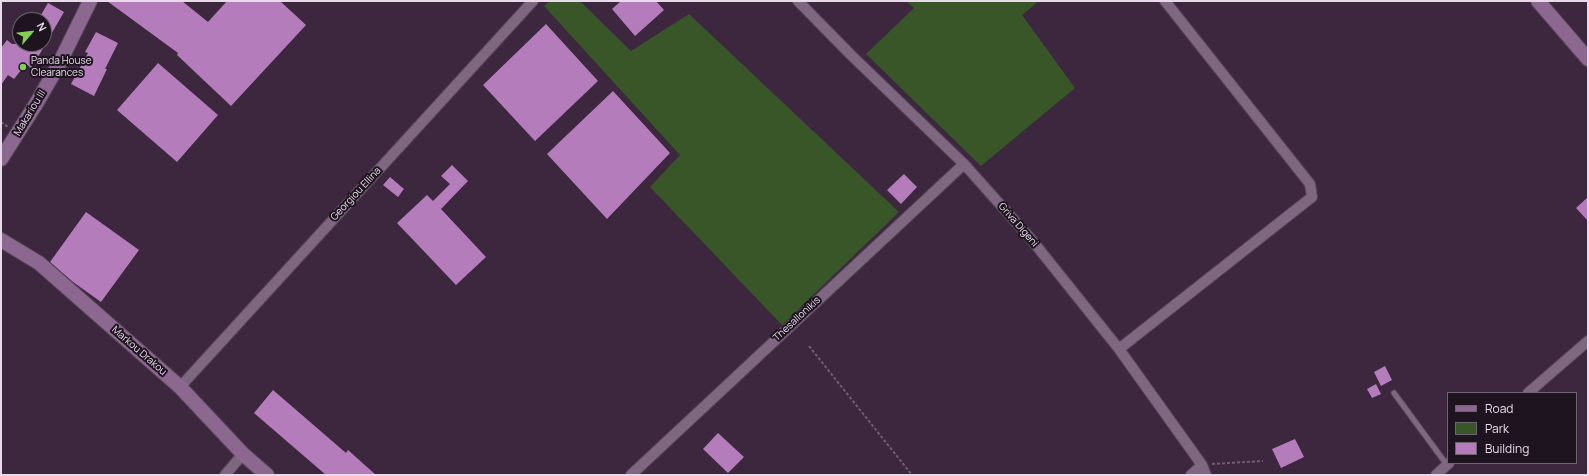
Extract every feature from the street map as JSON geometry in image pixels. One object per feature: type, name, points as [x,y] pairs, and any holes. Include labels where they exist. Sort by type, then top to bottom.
[{"type":"street","name":"Makariou III","points":[[1,159],[40,97],[90,1]]},
{"type":"street","name":"Georgiou Ellina","points":[[180,387],[533,1]]},
{"type":"street","name":"Griva Digeni","points":[[798,1],[851,55],[964,164],[1031,239],[1119,349],[1202,465],[1206,475]]},
{"type":"street","points":[[1119,349],[1312,197],[1310,184],[1165,1]]},
{"type":"street","points":[[1538,1],[1588,59]]},
{"type":"street","name":"Thesallonikis","points":[[631,475],[964,164]]},
{"type":"street","name":"Markou Drakou","points":[[1,240],[39,264],[180,387],[243,454],[267,475]]},
{"type":"street","points":[[1529,392],[1588,341]]},
{"type":"street","points":[[225,475],[243,454]]},
{"type":"street","points":[[1436,475],[1448,464]]},
{"type":"street","points":[[1191,475],[1202,465]]},
{"type":"lane","points":[[1394,393],[1447,463]]},
{"type":"path","points":[[809,346],[912,475]]},
{"type":"path","points":[[1202,465],[1263,461]]},
{"type":"green space","points":[[550,1],[580,1],[631,51],[689,14],[899,212],[782,325],[650,187],[680,155],[544,6]]},
{"type":"green space","points":[[906,1],[1039,1],[1022,15],[1075,88],[981,166],[866,54],[914,8]]},
{"type":"building","points":[[107,1],[182,1],[208,22],[227,1],[280,1],[306,25],[231,106],[177,55],[178,53]]},
{"type":"building","points":[[621,1],[656,1],[664,10],[635,36],[612,9]]},
{"type":"building","points":[[48,3],[64,12],[52,33],[52,12],[43,12]]},
{"type":"building","points":[[546,24],[598,81],[535,141],[483,85]]},
{"type":"building","points":[[96,32],[118,43],[94,96],[71,84],[88,53],[85,52]]},
{"type":"building","points":[[7,40],[12,44],[12,52],[41,52],[31,68],[26,64],[14,79],[8,75],[1,85],[1,48]]},
{"type":"building","points":[[158,63],[218,115],[177,162],[117,110]]},
{"type":"building","points":[[613,91],[670,153],[607,219],[547,154]]},
{"type":"building","points":[[452,165],[468,181],[441,209],[486,257],[456,285],[397,223],[427,195],[433,201],[450,184],[441,176]]},
{"type":"building","points":[[904,174],[917,187],[901,204],[887,190]]},
{"type":"building","points":[[390,177],[404,189],[398,197],[383,185]]},
{"type":"building","points":[[1588,197],[1588,221],[1576,208]]},
{"type":"building","points":[[86,212],[139,250],[101,302],[73,282],[50,262]]},
{"type":"building","points":[[1385,366],[1392,380],[1381,386],[1374,372]]},
{"type":"building","points":[[1376,384],[1381,394],[1372,398],[1367,389]]},
{"type":"building","points":[[273,390],[346,453],[348,450],[376,475],[326,475],[254,413]]},
{"type":"building","points":[[718,433],[744,457],[728,473],[703,449]]},
{"type":"building","points":[[1295,439],[1304,457],[1281,468],[1272,449]]},
{"type":"place","name":"Panda House Clearances","points":[[23,67]]}]
